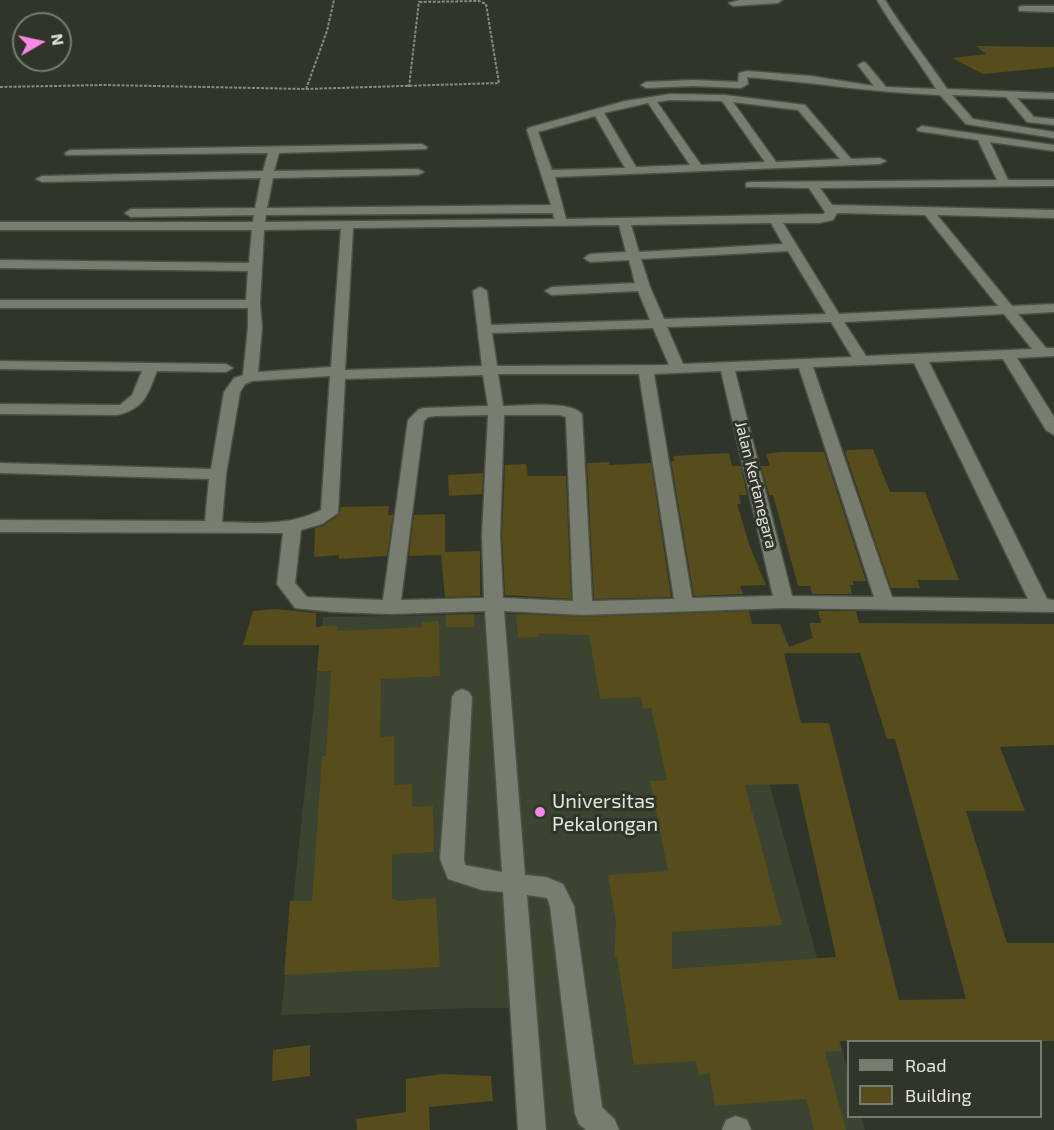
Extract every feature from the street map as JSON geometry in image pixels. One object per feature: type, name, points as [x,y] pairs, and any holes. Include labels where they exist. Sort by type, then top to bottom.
[{"type":"street","points":[[733,3],[778,0]]},
{"type":"street","points":[[881,0],[899,31],[919,54],[944,93],[972,123],[1054,135]]},
{"type":"street","points":[[1020,10],[1054,9]]},
{"type":"street","points":[[863,65],[883,90]]},
{"type":"street","points":[[646,85],[693,83],[741,86],[742,75],[747,74],[810,79],[883,90],[1054,96]]},
{"type":"street","points":[[1009,95],[1031,120],[1054,122]]},
{"type":"street","points":[[725,98],[772,164]]},
{"type":"street","points":[[561,222],[548,174],[531,131],[651,100],[725,98],[801,107],[848,162]]},
{"type":"street","points":[[651,100],[697,167]]},
{"type":"street","points":[[598,112],[632,169]]},
{"type":"street","points":[[922,129],[1054,148]]},
{"type":"street","points":[[983,139],[1004,183]]},
{"type":"street","points":[[70,153],[422,147]]},
{"type":"street","points":[[250,377],[250,356],[257,317],[253,304],[259,212],[266,176],[274,153],[272,150]]},
{"type":"street","points":[[548,174],[879,161]]},
{"type":"street","points":[[42,178],[418,172]]},
{"type":"street","points":[[750,185],[1054,183]]},
{"type":"street","points":[[0,226],[624,222],[824,219],[832,215],[812,185]]},
{"type":"street","points":[[0,216],[557,208]]},
{"type":"street","points":[[830,209],[1054,214]]},
{"type":"street","points":[[927,210],[1005,310],[1048,352]]},
{"type":"street","points":[[775,220],[862,362]]},
{"type":"street","points":[[624,222],[632,256],[643,287],[678,369]]},
{"type":"street","points":[[0,526],[293,526],[317,520],[328,513],[347,225]]},
{"type":"street","points":[[590,258],[792,247]]},
{"type":"street","points":[[0,264],[255,267]]},
{"type":"street","points":[[552,291],[643,287]]},
{"type":"street","points":[[480,291],[496,411],[491,536],[494,604],[532,1130]]},
{"type":"street","points":[[0,304],[253,304]]},
{"type":"street","points":[[484,328],[833,318],[1054,308]]},
{"type":"street","points":[[213,526],[218,474],[232,392],[239,381],[250,377],[490,370],[678,369],[1048,352]]},
{"type":"street","points":[[1007,354],[1054,430]]},
{"type":"street","points":[[293,526],[286,584],[303,603],[334,606],[494,604],[583,608],[784,602],[1047,606],[919,357]]},
{"type":"street","points":[[805,364],[885,603]]},
{"type":"street","points":[[0,365],[226,368]]},
{"type":"street","points":[[0,409],[117,410],[130,408],[137,402],[151,367]]},
{"type":"street","name":"Jalan Kertanegara","points":[[727,367],[784,602]]},
{"type":"street","points":[[646,369],[684,605]]},
{"type":"street","points":[[392,607],[416,420],[423,413],[436,411],[561,410],[574,414],[583,608]]},
{"type":"street","points":[[0,468],[218,474]]},
{"type":"street","points":[[462,697],[452,859],[456,872],[482,880],[555,891],[562,906],[589,1114],[606,1130]]},
{"type":"path","points":[[306,89],[327,31],[334,0]]},
{"type":"path","points":[[0,87],[105,85],[306,89],[409,87],[492,85],[499,83],[486,4],[419,1],[409,87]]},
{"type":"shaded area","name":"Universitas Pekalongan","points":[[722,611],[847,1066],[847,1118],[861,1118],[865,1130],[544,1130],[537,1008],[470,1008],[281,1015],[323,617]]},
{"type":"building","points":[[976,46],[1054,47],[1054,67],[983,74],[952,58],[986,54]]},
{"type":"building","points":[[873,449],[890,492],[925,492],[959,580],[917,580],[920,588],[891,588],[845,452],[846,450]]},
{"type":"building","points":[[824,452],[866,581],[853,581],[853,585],[850,585],[852,594],[812,594],[810,586],[798,586],[773,495],[769,495],[761,466],[770,466],[766,454]]},
{"type":"building","points":[[729,453],[732,466],[741,466],[747,495],[739,495],[741,504],[737,504],[750,547],[766,585],[740,586],[743,594],[694,596],[671,461],[674,461],[673,456]]},
{"type":"building","points":[[609,462],[609,465],[651,463],[671,597],[594,599],[587,463]]},
{"type":"building","points":[[526,464],[528,476],[566,476],[571,599],[505,595],[502,536],[505,465]]},
{"type":"building","points":[[483,473],[482,494],[449,496],[448,475]]},
{"type":"building","points":[[389,506],[388,515],[393,515],[387,556],[339,559],[339,555],[314,557],[315,528],[323,526],[339,515],[341,507]]},
{"type":"building","points":[[445,514],[445,552],[480,551],[480,596],[445,597],[441,555],[409,556],[414,515]]},
{"type":"building","points":[[275,609],[316,613],[316,627],[337,625],[338,631],[421,627],[422,622],[439,621],[440,676],[381,679],[380,737],[394,736],[394,785],[412,784],[412,807],[433,806],[434,852],[392,854],[392,899],[396,901],[436,898],[440,967],[284,975],[290,901],[312,901],[322,756],[326,756],[331,671],[317,671],[319,645],[243,645],[253,611]]},
{"type":"building","points":[[749,611],[752,624],[780,624],[789,647],[813,638],[809,623],[821,623],[818,611],[856,611],[859,623],[1054,624],[1054,745],[1000,747],[1025,811],[966,811],[1007,943],[1054,943],[1054,1041],[839,1041],[842,1051],[825,1052],[846,1130],[814,1130],[806,1099],[715,1106],[709,1073],[699,1075],[696,1061],[634,1065],[617,957],[614,957],[616,923],[608,875],[668,871],[650,781],[667,780],[651,708],[643,709],[641,697],[600,699],[589,635],[539,634],[540,637],[518,638],[516,614],[583,617]],"holes":[[[784,653],[860,653],[887,739],[895,739],[966,999],[899,1000],[829,723],[801,723]],[[798,784],[836,957],[672,969],[672,932],[782,925],[745,785]]]},
{"type":"building","points":[[474,614],[474,627],[446,627],[446,615]]},
{"type":"building","points":[[310,1045],[310,1076],[272,1081],[273,1050]]},
{"type":"building","points":[[442,1074],[491,1076],[493,1101],[429,1107],[430,1130],[357,1130],[356,1119],[406,1112],[406,1079]]},
{"type":"place","name":"Universitas Pekalongan","points":[[540,812]]}]
